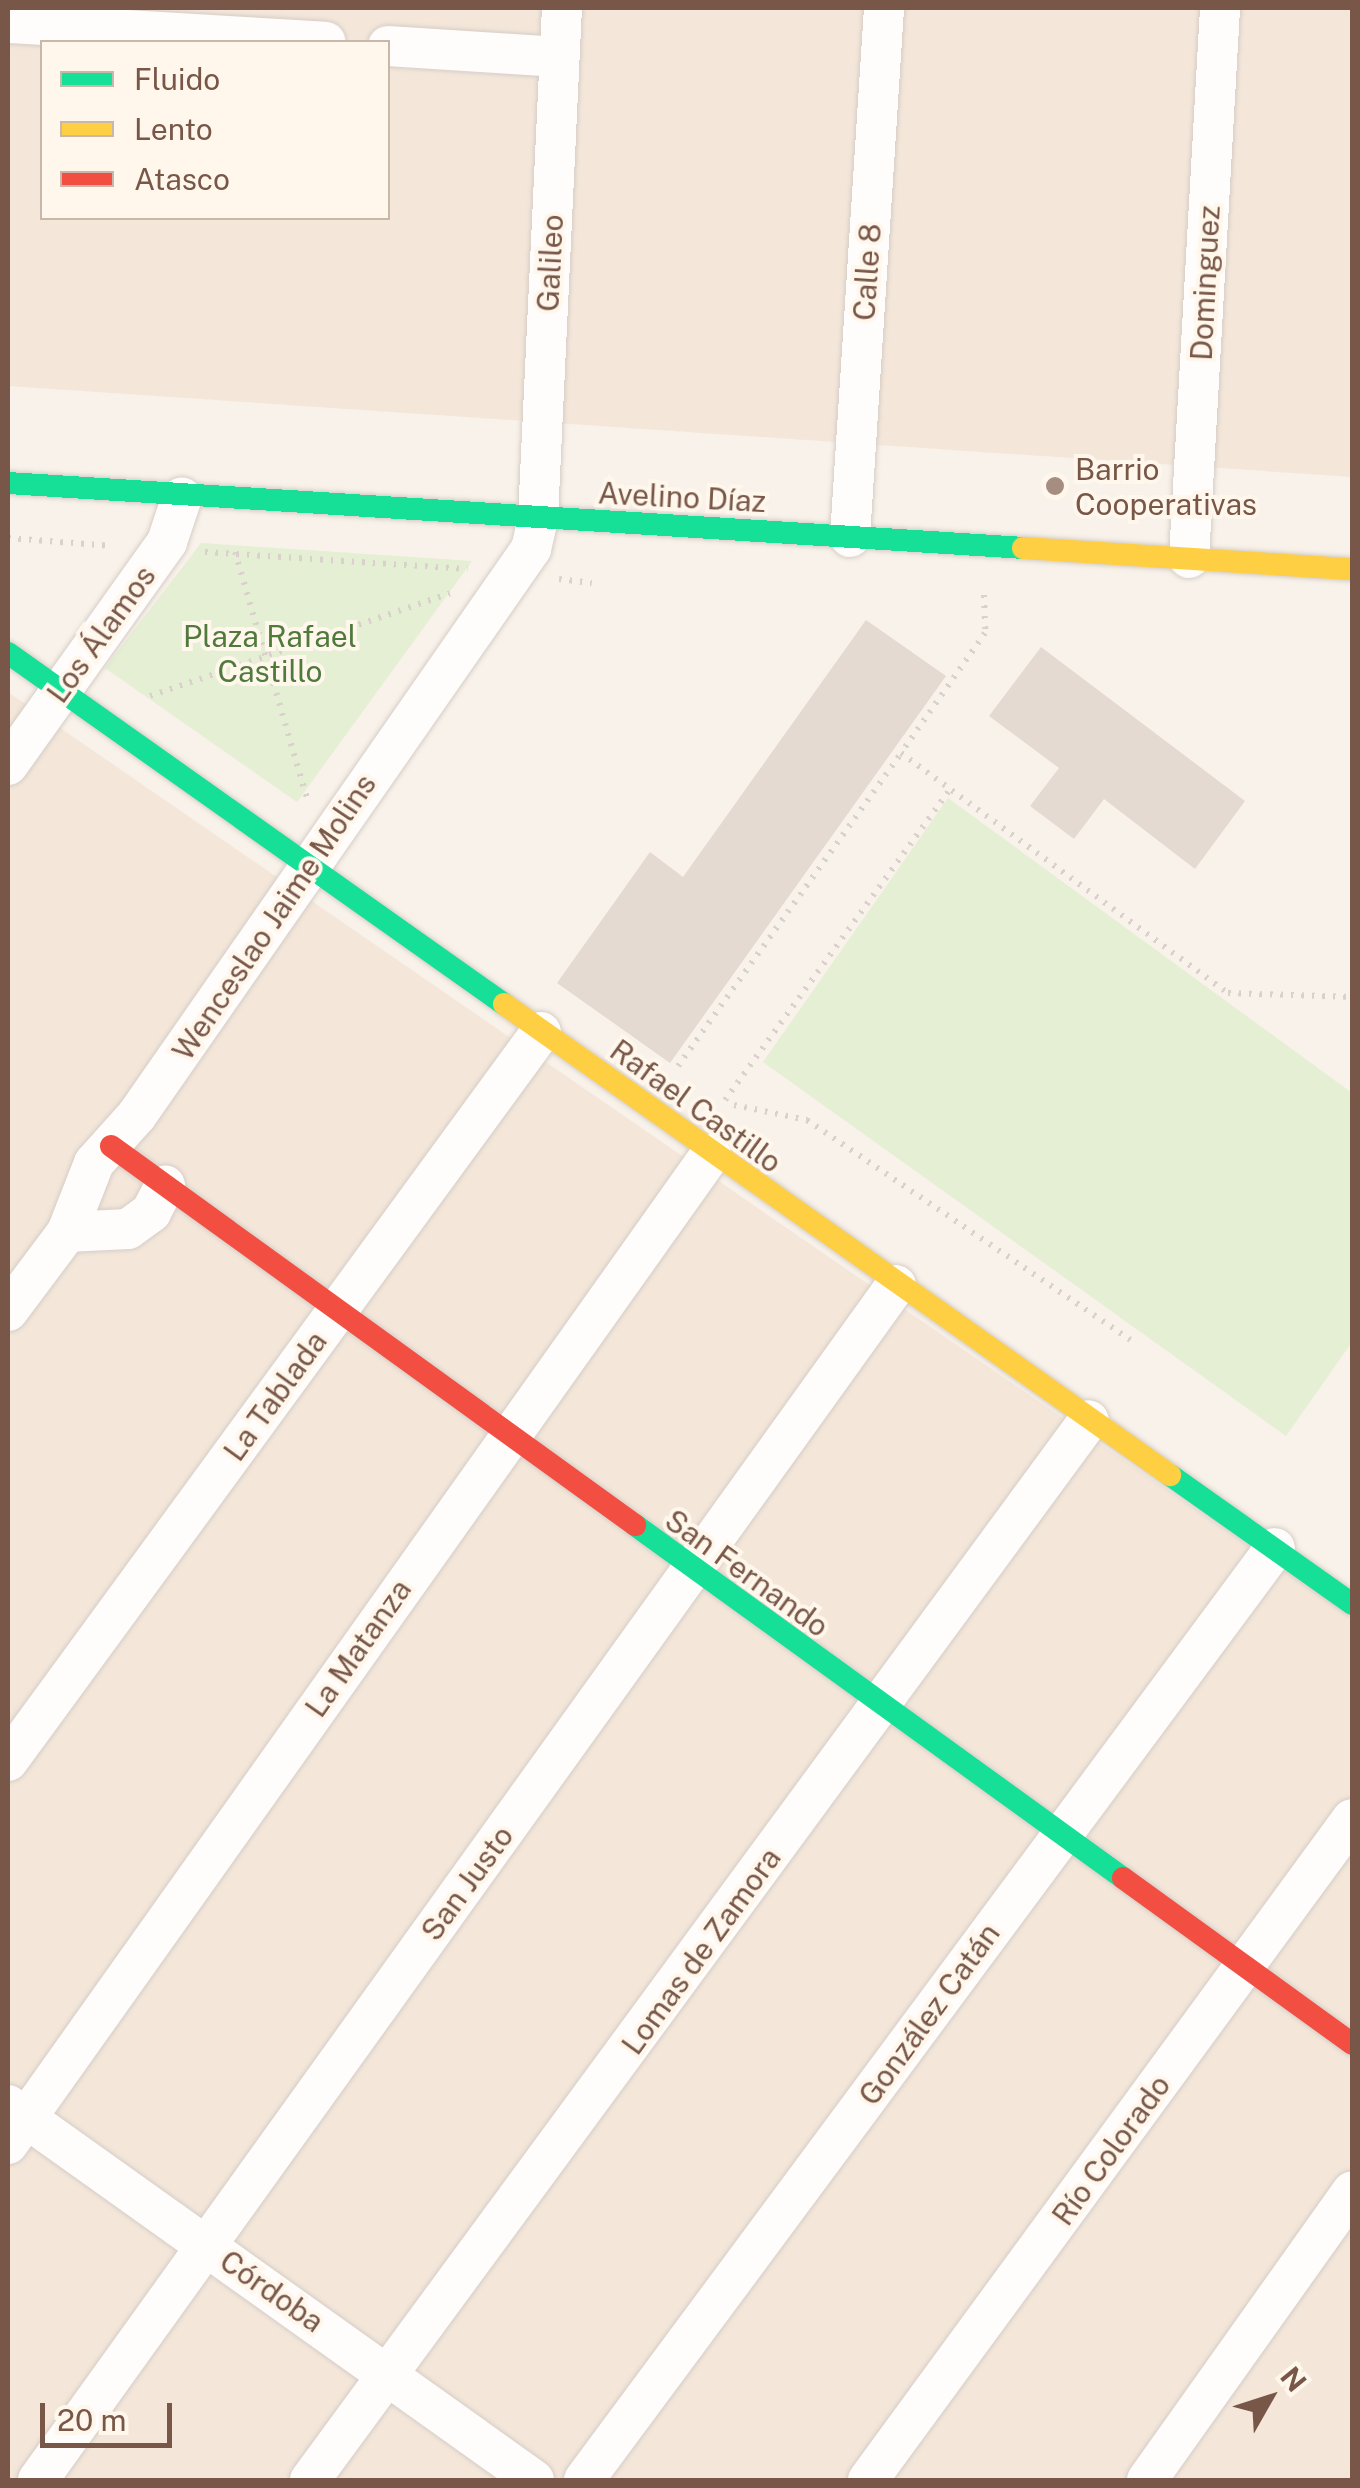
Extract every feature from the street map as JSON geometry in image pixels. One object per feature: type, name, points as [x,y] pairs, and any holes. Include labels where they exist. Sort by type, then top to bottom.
[{"type":"street","name":"Galileo","points":[[538,518],[562,8]]},
{"type":"street","name":"Calle 8","points":[[850,537],[884,8]]},
{"type":"street","name":"Dominguez","points":[[1190,558],[1220,8]]},
{"type":"street","points":[[8,23],[292,40]]},
{"type":"street","points":[[390,46],[559,57]]},
{"type":"street","name":"Avelino Díaz","points":[[8,483],[1352,569]]},
{"type":"street","name":"Los Álamos","points":[[8,764],[201,497]]},
{"type":"street","name":"Wenceslao Jaime Molins","points":[[8,1311],[67,1232],[80,1189],[531,549],[538,518]]},
{"type":"street","name":"Rafael Castillo","points":[[8,653],[95,716],[315,859],[541,1032],[1352,1604]]},
{"type":"street","name":"La Tablada","points":[[8,1761],[541,1032]]},
{"type":"street","name":"San Fernando","points":[[111,1146],[690,1570],[1352,2044]]},
{"type":"street","name":"La Matanza","points":[[14,2123],[712,1154]]},
{"type":"street","points":[[67,1232],[128,1229],[151,1212],[166,1186]]},
{"type":"street","name":"San Justo","points":[[38,2480],[896,1286]]},
{"type":"street","name":"Lomas de Zamora","points":[[310,2480],[882,1707],[1089,1420]]},
{"type":"street","name":"González Catán","points":[[584,2480],[1275,1548]]},
{"type":"street","name":"Río Colorado","points":[[868,2480],[1352,1819]]},
{"type":"street","name":"Córdoba","points":[[14,2123],[208,2246],[534,2480]]},
{"type":"street","points":[[1147,2480],[1352,2192]]},
{"type":"path","points":[[201,497],[235,554],[315,859]]},
{"type":"path","points":[[8,538],[513,572],[592,584]]},
{"type":"path","points":[[678,1066],[984,633],[983,545]]},
{"type":"path","points":[[95,716],[513,572]]},
{"type":"path","points":[[902,754],[1228,993],[1352,997]]},
{"type":"path","points":[[723,1103],[950,789]]},
{"type":"path","points":[[678,1130],[702,1100],[807,1120],[1132,1340]]},
{"type":"shaded area","points":[[8,8],[1352,8],[1352,477],[8,386]]},
{"type":"shaded area","points":[[8,692],[1352,1617],[1352,2480],[8,2480]]},
{"type":"green space","name":"Plaza Rafael Castillo","points":[[201,543],[472,561],[297,802],[105,668]]},
{"type":"green space","points":[[948,798],[1352,1093],[1352,1342],[1286,1436],[763,1062]]},
{"type":"building","points":[[866,620],[946,676],[670,1063],[557,983],[650,852],[683,877]]},
{"type":"building","points":[[1041,647],[1245,801],[1195,869],[1104,799],[1074,839],[1030,806],[1059,768],[989,716]]},
{"type":"traffic: fast","points":[[8,483],[1023,548]]},
{"type":"traffic: fast","points":[[8,653],[504,1004]]},
{"type":"traffic: fast","points":[[1170,1475],[1352,1604]]},
{"type":"traffic: fast","points":[[635,1525],[1123,1878]]},
{"type":"traffic: slow","points":[[1023,548],[1352,569]]},
{"type":"traffic: slow","points":[[504,1004],[1170,1475]]},
{"type":"traffic: jam","points":[[111,1146],[635,1525]]},
{"type":"traffic: jam","points":[[1123,1878],[1352,2044]]},
{"type":"place","name":"Barrio Cooperativas","points":[[1055,486]]}]
